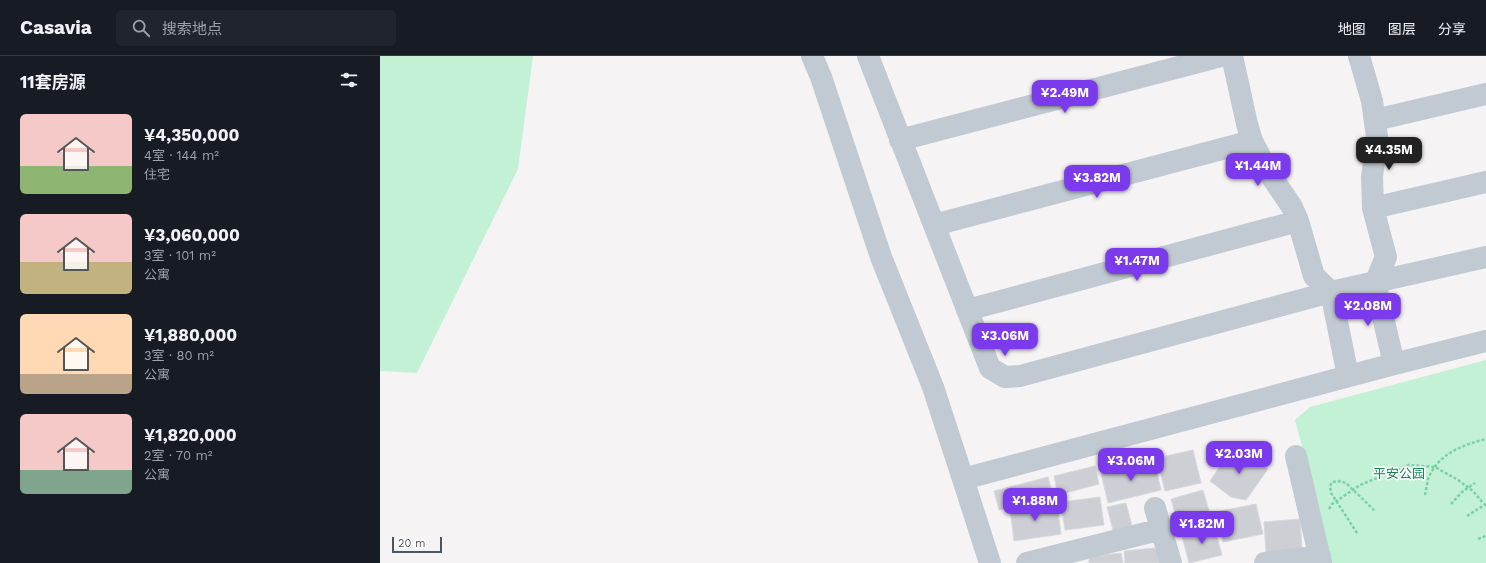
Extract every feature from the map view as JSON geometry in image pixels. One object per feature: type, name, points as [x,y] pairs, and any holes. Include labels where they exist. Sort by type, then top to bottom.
[{"type":"street","points":[[812,56],[821,77],[881,258],[933,387],[990,563]]},
{"type":"street","points":[[900,140],[1221,56]]},
{"type":"street","points":[[1232,56],[1252,141],[1269,173],[1292,207],[1298,221],[1314,276],[1331,292],[1348,376]]},
{"type":"street","points":[[1359,56],[1372,101],[1375,120],[1377,137],[1372,177],[1373,208],[1386,257],[1375,283],[1394,364]]},
{"type":"street","points":[[870,57],[900,140],[990,368],[1004,377],[1020,376],[1331,292],[1486,257]]},
{"type":"street","points":[[1375,120],[1486,94]]},
{"type":"street","points":[[934,225],[1252,141]]},
{"type":"street","points":[[1373,208],[1486,182]]},
{"type":"street","points":[[967,310],[1298,221]]},
{"type":"street","points":[[963,479],[1348,376],[1486,341]]},
{"type":"street","points":[[1266,563],[1320,559],[1296,456]]},
{"type":"street","points":[[1155,508],[1171,563]]},
{"type":"street","points":[[1027,563],[1162,529]]},
{"type":"path","points":[[1425,495],[1428,479],[1438,463],[1452,451],[1468,444],[1486,439]]},
{"type":"path","points":[[1314,531],[1332,504],[1353,489],[1373,479],[1409,466],[1435,468],[1468,487],[1485,504],[1468,516]]},
{"type":"path","points":[[1357,533],[1331,493],[1330,486],[1332,482],[1346,482],[1375,510]]},
{"type":"path","points":[[1450,504],[1468,487],[1475,484]]},
{"type":"path","points":[[1478,539],[1486,536]]},
{"type":"green space","points":[[380,56],[533,56],[518,169],[417,373],[380,371]]},
{"type":"green space","name":"平安公园","points":[[1486,360],[1486,563],[1330,563],[1319,509],[1295,420],[1310,407]]},
{"type":"building","points":[[1234,446],[1268,469],[1246,500],[1231,497],[1210,481]]},
{"type":"building","points":[[1193,450],[1201,483],[1165,491],[1157,458]]},
{"type":"building","points":[[1154,460],[1161,490],[1108,503],[1101,473]]},
{"type":"building","points":[[1095,466],[1099,484],[1058,495],[1054,476]]},
{"type":"building","points":[[1048,477],[1053,497],[999,510],[994,491]]},
{"type":"building","points":[[1203,490],[1211,518],[1179,527],[1171,499]]},
{"type":"building","points":[[1100,497],[1104,525],[1065,530],[1061,502]]},
{"type":"building","points":[[1057,503],[1061,534],[1014,541],[1010,509]]},
{"type":"building","points":[[1126,503],[1133,530],[1114,534],[1107,507]]},
{"type":"building","points":[[1256,504],[1263,534],[1223,542],[1216,512]]},
{"type":"building","points":[[1300,519],[1302,551],[1266,553],[1264,522]]},
{"type":"building","points":[[1214,527],[1222,555],[1189,563],[1182,536]]},
{"type":"building","points":[[1164,547],[1166,563],[1125,563],[1124,551]]},
{"type":"building","points":[[1121,553],[1123,563],[1089,563],[1089,557]]}]
